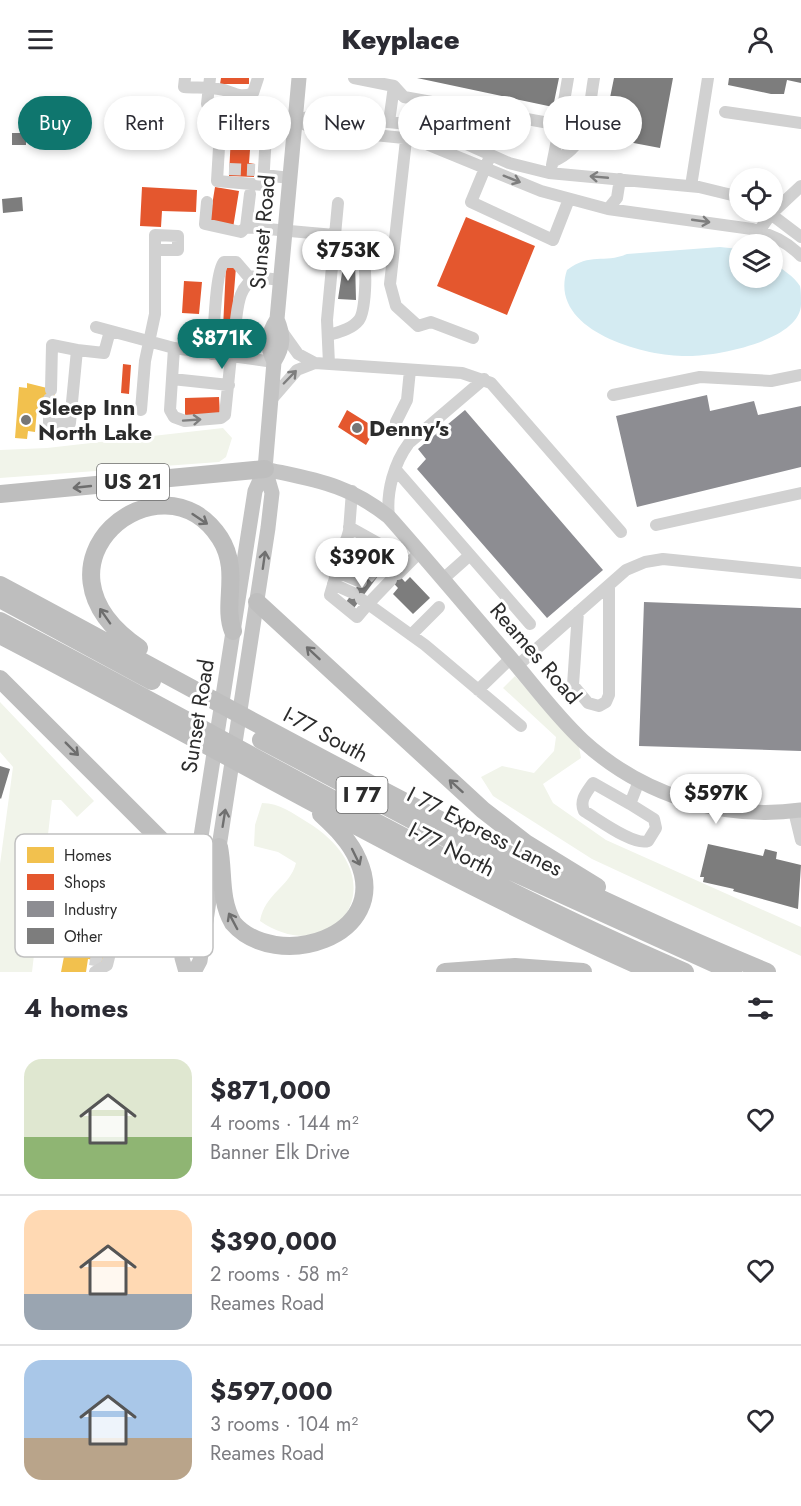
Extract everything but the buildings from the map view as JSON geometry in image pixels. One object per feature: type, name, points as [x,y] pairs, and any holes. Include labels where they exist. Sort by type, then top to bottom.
[{"type":"highway","name":"US 21","points":[[0,494],[265,469]]},
{"type":"highway","points":[[178,682],[165,663],[116,631],[96,602],[91,579],[94,558],[102,538],[116,522],[141,509],[161,505],[191,513],[210,525],[223,543],[228,558],[232,591],[230,622],[233,631]]},
{"type":"highway","name":"I-77 South","points":[[0,585],[458,831],[679,935],[767,972]]},
{"type":"highway","name":"I 77 Express Lanes","points":[[0,599],[452,842],[598,913],[733,972]]},
{"type":"highway","points":[[257,602],[505,827],[550,859],[679,935]]},
{"type":"highway","name":"I 77 Express Lanes","points":[[0,621],[444,858],[582,926],[686,972]]},
{"type":"highway","name":"I-77 North","points":[[0,635],[484,892],[653,972]]},
{"type":"highway","points":[[0,679],[155,834]]},
{"type":"highway","points":[[219,847],[227,908],[233,924],[244,937],[265,951],[289,957],[312,955],[332,945],[349,930],[359,912],[364,891],[363,876],[351,847],[304,798]]},
{"type":"highway","points":[[445,972],[515,967],[583,972]]},
{"type":"main road","name":"Sunset Road","points":[[201,834],[255,491],[265,469],[274,362],[268,349],[268,340],[269,332],[280,326],[280,280],[298,78]]},
{"type":"main road","name":"Sunset Road","points":[[213,874],[228,790],[272,493],[265,469]]},
{"type":"main road","name":"Reames Road","points":[[265,469],[320,481],[352,491],[371,502],[389,517],[583,741],[639,781],[686,801],[710,807],[755,813],[798,811]]},
{"type":"main road","name":"Sunset Road","points":[[182,957],[186,972]]},
{"type":"main road","name":"Sunset Road","points":[[194,972],[201,957]]},
{"type":"street","points":[[184,78],[184,87],[209,84],[232,95],[245,96],[253,93],[258,78]]},
{"type":"street","points":[[225,91],[249,90],[252,78]]},
{"type":"street","points":[[354,78],[394,86],[404,97],[543,122]]},
{"type":"street","points":[[565,96],[568,78]]},
{"type":"street","points":[[554,161],[563,157],[584,135],[594,78]]},
{"type":"street","points":[[691,186],[708,78]]},
{"type":"street","points":[[389,122],[394,86]]},
{"type":"street","points":[[724,112],[801,123]]},
{"type":"street","points":[[291,120],[317,115],[398,123]]},
{"type":"street","points":[[296,120],[315,129],[398,137]]},
{"type":"street","points":[[224,150],[223,168],[217,181],[263,184],[261,150]]},
{"type":"street","points":[[405,150],[390,284],[396,306],[418,326],[431,322],[473,338]]},
{"type":"street","points":[[445,150],[542,191],[608,209],[797,236]]},
{"type":"street","points":[[479,150],[549,173],[691,186],[729,195]]},
{"type":"street","points":[[549,173],[556,150]]},
{"type":"street","points":[[490,155],[471,202],[553,240],[569,199]]},
{"type":"street","points":[[261,172],[290,178]]},
{"type":"street","points":[[608,209],[617,198],[620,179]]},
{"type":"street","points":[[783,202],[801,186]]},
{"type":"street","points":[[207,202],[205,224],[240,232],[246,227],[250,194]]},
{"type":"street","points":[[329,364],[332,251],[338,203]]},
{"type":"street","points":[[759,231],[764,222]]},
{"type":"street","points":[[781,222],[797,236],[801,256]]},
{"type":"street","points":[[246,227],[334,235]]},
{"type":"street","points":[[141,410],[145,361],[151,343],[154,314],[155,250]]},
{"type":"street","points":[[329,335],[342,331],[361,318],[366,279],[363,259],[332,251]]},
{"type":"street","points":[[213,354],[220,266],[224,262],[236,262],[248,276],[256,279],[280,280]]},
{"type":"street","points":[[214,333],[232,331],[235,327],[240,295],[248,282],[256,279]]},
{"type":"street","points":[[280,326],[298,354],[315,363],[462,373],[491,383],[621,532]]},
{"type":"street","points":[[96,327],[174,348],[274,362]]},
{"type":"street","points":[[77,350],[70,423],[49,425],[52,345],[104,353],[110,331]]},
{"type":"street","points":[[174,348],[170,410],[174,417],[185,422],[221,418],[225,415],[231,356]]},
{"type":"street","points":[[271,399],[297,370],[315,363]]},
{"type":"street","points":[[396,422],[407,400],[410,370]]},
{"type":"street","points":[[613,394],[700,377],[771,381],[801,375]]},
{"type":"street","points":[[172,379],[229,385]]},
{"type":"street","points":[[389,517],[391,485],[408,443],[484,379]]},
{"type":"street","points":[[396,470],[530,624]]},
{"type":"street","points":[[371,502],[391,485]]},
{"type":"street","points":[[349,527],[383,546],[377,581],[357,617],[330,596],[349,527],[352,491]]},
{"type":"street","points":[[656,525],[801,493]]},
{"type":"street","points":[[346,540],[363,549],[377,581],[411,635],[521,726]]},
{"type":"street","points":[[335,578],[377,581],[420,552]]},
{"type":"street","points":[[342,555],[377,581]]},
{"type":"street","points":[[443,579],[470,555]]},
{"type":"street","points":[[478,690],[578,612],[626,570],[645,562],[663,559],[801,573]]},
{"type":"street","points":[[578,612],[573,685],[588,703],[599,706],[606,702],[609,695],[609,585]]},
{"type":"street","points":[[411,635],[439,607]]},
{"type":"street","points":[[630,804],[639,781]]},
{"type":"street","points":[[593,783],[630,804],[656,823],[651,838],[644,842],[630,839],[584,811],[582,806],[583,798],[593,783]]},
{"type":"street","points":[[798,811],[801,840]]},
{"type":"street","points":[[95,970],[107,965],[110,957]]},
{"type":"shaded area","points":[[223,428],[232,438],[226,457],[219,462],[0,478],[0,450],[47,448]]},
{"type":"shaded area","points":[[515,676],[579,747],[581,758],[543,784],[553,803],[606,840],[801,927],[801,956],[592,859],[493,796],[481,777],[502,766],[534,773],[554,751],[556,737],[503,688]]},
{"type":"shaded area","points":[[0,702],[94,801],[77,817],[61,800],[52,800],[48,834],[15,834],[15,957],[34,957],[32,972],[0,972],[0,864],[13,767],[0,752]]},
{"type":"shaded area","points":[[262,803],[280,807],[307,822],[335,845],[350,869],[353,892],[347,912],[332,927],[312,935],[287,934],[260,921],[267,904],[289,878],[296,863],[278,852],[254,846],[255,825]]},
{"type":"water","points":[[729,248],[729,288],[783,288],[783,270],[800,286],[801,304],[797,317],[788,327],[773,336],[719,353],[670,355],[625,345],[585,324],[571,309],[565,291],[567,270],[575,265],[583,261],[627,254]]},
{"type":"tunnel","points":[[229,169],[255,170]]},
{"type":"tunnel","points":[[377,556],[395,577]]},
{"type":"tunnel","points":[[369,571],[376,578]]},
{"type":"tunnel","points":[[95,966],[96,957]]},
{"type":"place","name":"Sleep Inn North Lake","points":[[26,420]]},
{"type":"place","name":"Denny's","points":[[357,428]]}]
